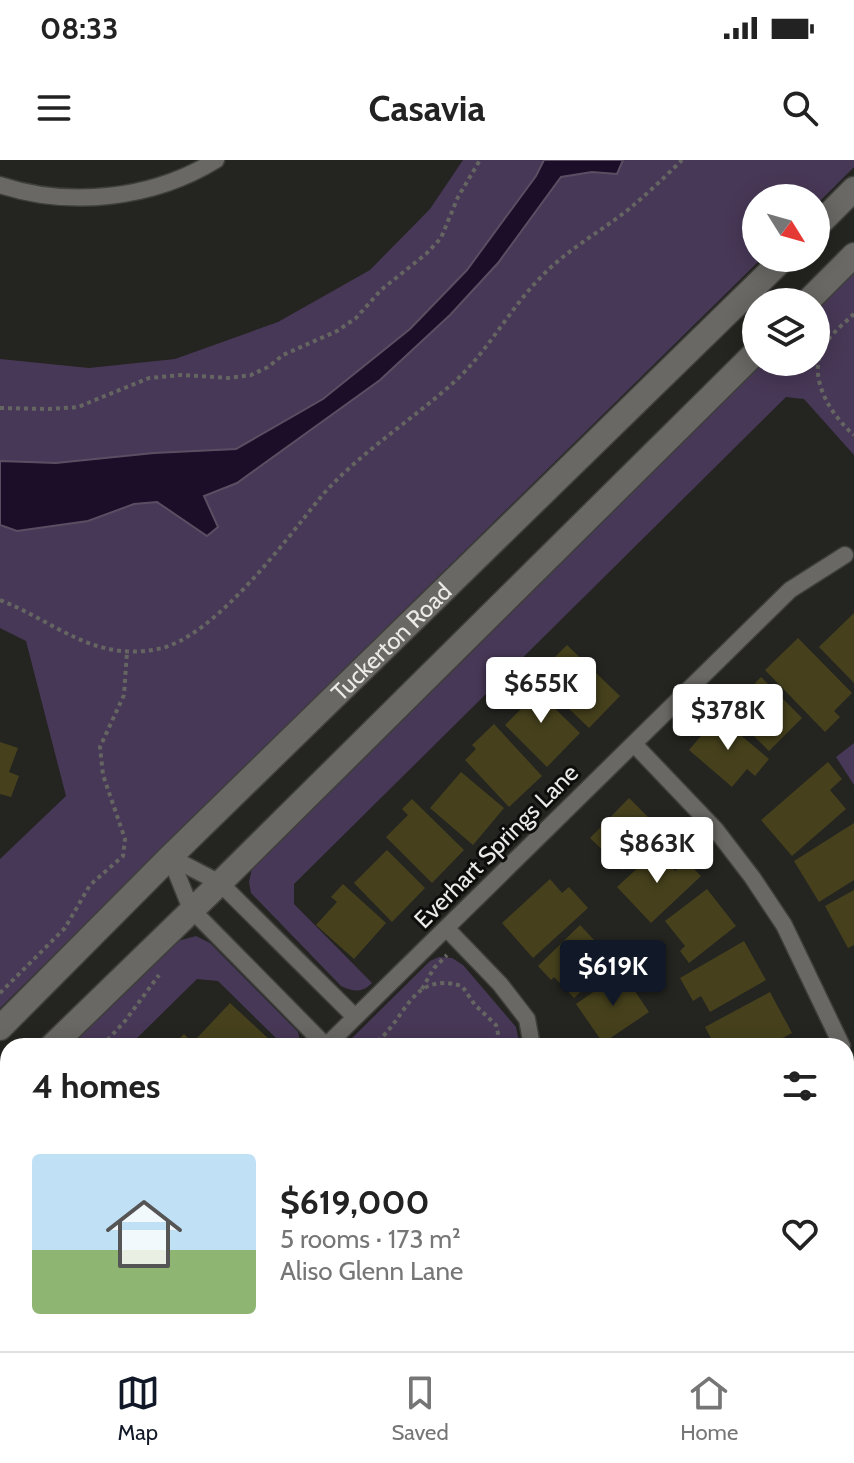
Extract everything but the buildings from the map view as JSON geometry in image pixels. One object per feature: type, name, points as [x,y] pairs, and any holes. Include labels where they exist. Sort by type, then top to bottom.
[{"type":"main road","points":[[830,213],[854,189]]},
{"type":"main road","points":[[821,288],[854,255]]},
{"type":"main road","name":"Tuckerton Road","points":[[0,1028],[170,857],[770,272]]},
{"type":"main road","name":"Tuckerton Road","points":[[60,1038],[742,366]]},
{"type":"street","points":[[0,185],[19,191],[59,195],[92,197],[128,194],[164,185],[216,160]]},
{"type":"street","name":"Everhart Springs Lane","points":[[334,1038],[790,590],[845,555]]},
{"type":"street","points":[[634,744],[716,830],[752,877],[784,925],[838,1038]]},
{"type":"street","points":[[170,857],[220,883],[355,1017]]},
{"type":"street","points":[[170,857],[191,909],[318,1038]]},
{"type":"street","points":[[447,929],[500,984],[527,1019],[531,1038]]},
{"type":"path","points":[[0,408],[78,407],[149,378],[181,375],[228,378],[251,375],[268,367],[283,355],[337,331],[356,318],[381,290],[426,254],[441,238],[458,197],[480,160]]},
{"type":"path","points":[[0,600],[29,611],[86,644],[127,652],[160,649],[179,642],[200,628],[260,570],[340,477],[406,424],[478,358],[542,275],[581,242],[629,209],[682,160]]},
{"type":"path","points":[[854,314],[827,342],[818,366],[825,397],[834,414],[854,435]]},
{"type":"path","points":[[0,993],[65,928],[90,885],[123,856],[125,839],[107,790],[100,747],[124,695],[127,652]]},
{"type":"path","points":[[382,1038],[390,1031],[411,998],[422,989],[434,968],[460,942]]},
{"type":"path","points":[[109,1038],[163,968]]},
{"type":"path","points":[[422,989],[444,982],[462,986],[475,1005],[496,1025],[499,1038]]},
{"type":"shaded area","points":[[463,160],[854,160],[854,167],[830,191],[830,184],[742,184],[742,272],[748,272],[0,1008],[0,859],[66,796],[26,641],[0,628],[0,359],[89,368],[175,359],[278,322],[370,270],[430,209]]},
{"type":"shaded area","points":[[544,160],[623,160],[617,174],[592,172],[561,177],[498,263],[450,315],[380,380],[237,483],[204,496],[218,527],[207,536],[157,502],[134,504],[88,521],[17,531],[0,525],[0,461],[56,463],[236,449],[323,399],[410,329],[467,270],[536,176]]},
{"type":"shaded area","points":[[854,271],[854,455],[804,399],[786,397],[294,884],[294,904],[372,983],[358,990],[341,986],[251,893],[249,882],[253,864],[748,376],[830,376],[830,295]]},
{"type":"shaded area","points":[[854,743],[854,785],[836,757]]},
{"type":"shaded area","points":[[196,936],[210,943],[298,1032],[299,1038],[276,1038],[218,981],[197,979],[137,1038],[76,1038],[174,942]]},
{"type":"shaded area","points":[[439,957],[452,958],[463,965],[516,1027],[518,1038],[352,1038],[430,961]]}]
